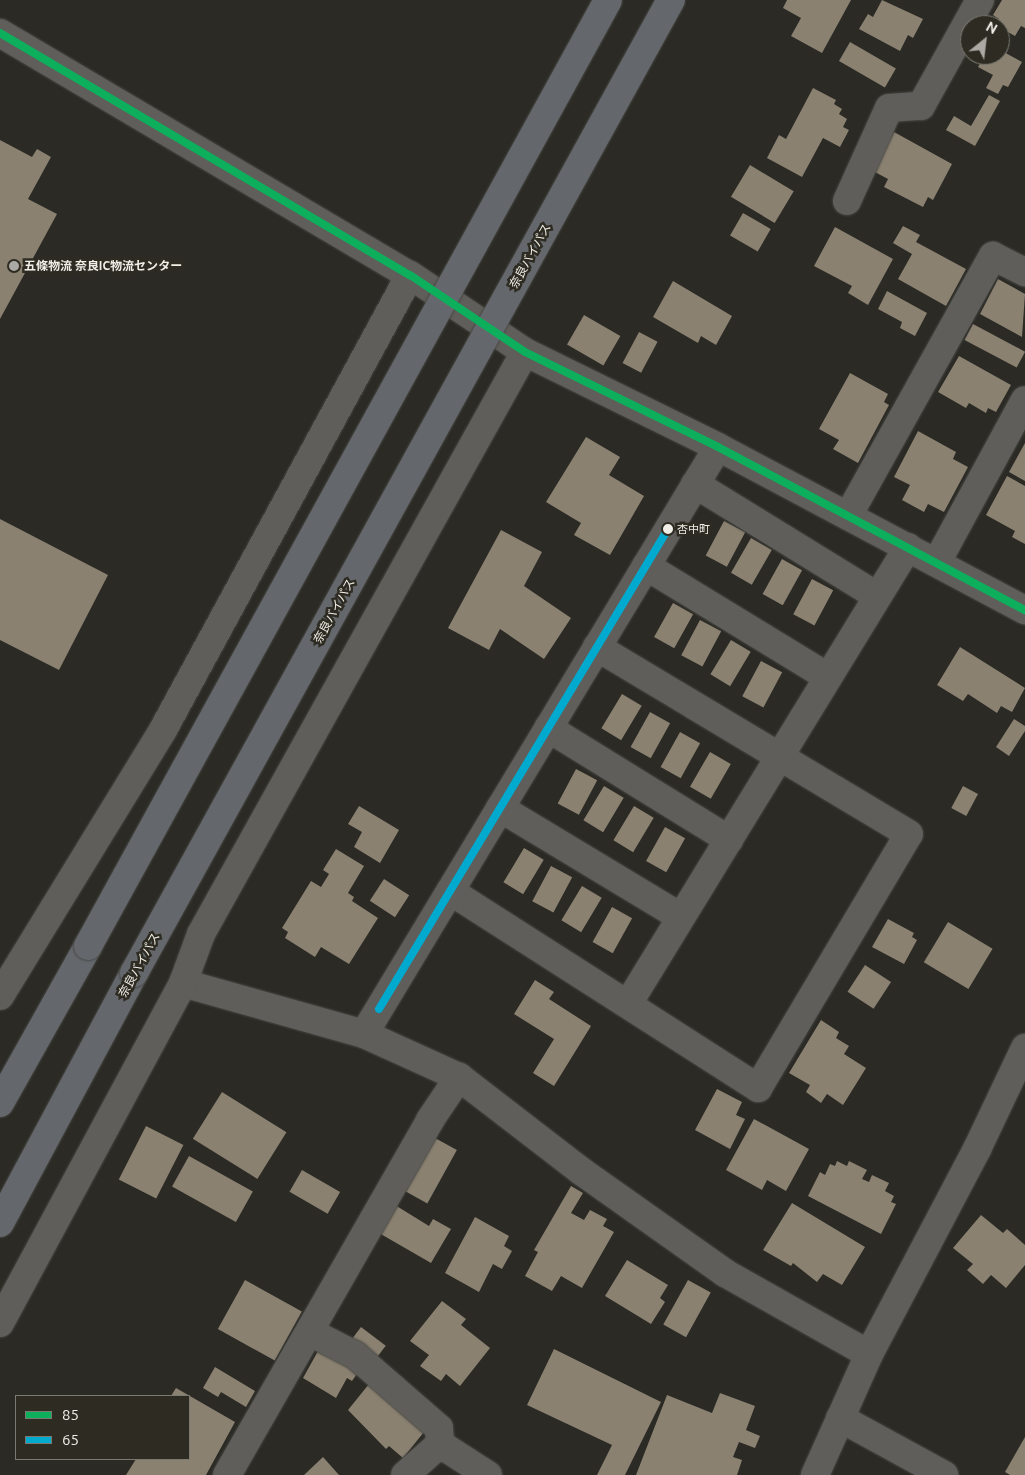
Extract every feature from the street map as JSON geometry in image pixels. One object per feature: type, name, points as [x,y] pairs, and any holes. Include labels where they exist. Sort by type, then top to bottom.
[{"type":"highway","points":[[0,1103],[608,0]]},
{"type":"highway","name":"奈良バイパス","points":[[0,1223],[134,973],[671,0]]},
{"type":"street","points":[[482,326],[664,0]]},
{"type":"street","points":[[847,201],[890,108],[921,106],[980,0]]},
{"type":"street","points":[[0,34],[410,275],[482,326],[525,352],[718,447],[1025,610]]},
{"type":"street","points":[[848,516],[993,256],[1025,272]]},
{"type":"street","points":[[0,996],[164,728],[410,275]]},
{"type":"street","points":[[0,1323],[183,983],[201,934],[525,352]]},
{"type":"street","points":[[937,562],[1025,400]]},
{"type":"street","points":[[364,1034],[718,447]]},
{"type":"street","points":[[695,484],[877,596]]},
{"type":"street","points":[[628,1004],[908,547]]},
{"type":"street","points":[[646,566],[828,677]]},
{"type":"street","points":[[450,891],[758,1088],[909,834],[597,647]]},
{"type":"street","points":[[548,728],[729,840]]},
{"type":"street","points":[[500,808],[681,918]]},
{"type":"street","points":[[183,983],[364,1034],[459,1077],[581,1171],[725,1273],[869,1354]]},
{"type":"street","points":[[815,1475],[869,1354],[977,1149],[1025,1048]]},
{"type":"street","points":[[227,1475],[430,1120],[459,1077]]},
{"type":"street","points":[[310,1332],[355,1355],[439,1428],[440,1444]]},
{"type":"street","points":[[840,1418],[944,1475]]},
{"type":"street","points":[[405,1475],[440,1444]]},
{"type":"street","points":[[440,1444],[488,1475]]},
{"type":"building","points":[[787,0],[851,0],[822,53],[791,36],[801,18],[783,8]]},
{"type":"building","points":[[882,0],[923,19],[913,38],[908,35],[900,51],[859,29],[868,14],[873,17]]},
{"type":"building","points":[[1002,0],[1025,0],[1025,28],[1021,26],[1015,36],[1010,33],[1010,15],[993,15]]},
{"type":"building","points":[[850,42],[896,68],[885,88],[839,61]]},
{"type":"building","points":[[1010,55],[1022,62],[1008,87],[1003,85],[998,94],[986,88],[993,75],[978,67],[979,65],[1010,65]]},
{"type":"building","points":[[813,88],[836,100],[834,104],[842,109],[839,114],[847,119],[843,127],[849,130],[840,147],[823,138],[802,177],[767,158],[779,135],[786,139]]},
{"type":"building","points":[[989,95],[1000,101],[975,146],[946,130],[954,116],[971,126]]},
{"type":"building","points":[[894,132],[952,164],[933,200],[928,197],[923,207],[884,187],[888,179],[873,171]]},
{"type":"building","name":"五條物流 奈良IC物流センター","points":[[0,140],[32,157],[37,149],[51,157],[28,199],[57,214],[0,319]]},
{"type":"building","points":[[750,165],[794,191],[775,223],[731,197]]},
{"type":"building","points":[[743,213],[771,229],[758,252],[730,236]]},
{"type":"building","points":[[903,226],[920,235],[916,242],[966,269],[946,306],[898,279],[912,254],[893,243]]},
{"type":"building","points":[[835,227],[893,259],[868,305],[848,293],[852,286],[814,266]]},
{"type":"building","points":[[998,279],[1025,294],[1022,337],[980,314]]},
{"type":"building","points":[[673,281],[732,316],[716,345],[701,336],[698,343],[653,317]]},
{"type":"building","points":[[887,291],[927,313],[915,336],[900,328],[902,322],[878,309]]},
{"type":"building","points":[[584,315],[620,336],[603,365],[567,344]]},
{"type":"building","points":[[973,324],[1025,352],[1017,368],[965,340]]},
{"type":"building","points":[[639,332],[658,342],[641,373],[623,363]]},
{"type":"building","points":[[959,356],[1011,385],[996,412],[988,408],[986,413],[969,403],[966,408],[938,392]]},
{"type":"building","points":[[850,373],[888,394],[884,402],[889,405],[858,463],[833,449],[839,440],[819,429]]},
{"type":"building","points":[[918,431],[956,452],[953,459],[968,467],[944,512],[928,504],[924,512],[902,500],[910,485],[894,477]]},
{"type":"building","points":[[586,437],[620,457],[609,475],[644,496],[610,555],[574,535],[581,523],[546,502]]},
{"type":"building","points":[[1025,443],[1025,481],[1009,472]]},
{"type":"building","points":[[1007,476],[1025,486],[1025,544],[1012,537],[1015,531],[986,515]]},
{"type":"building","points":[[0,519],[108,575],[59,670],[0,640]]},
{"type":"building","points":[[724,521],[745,532],[727,567],[706,555]]},
{"type":"building","points":[[501,530],[542,552],[524,586],[571,618],[544,659],[500,629],[489,650],[448,628]]},
{"type":"building","points":[[751,538],[772,550],[752,585],[731,573]]},
{"type":"building","points":[[782,559],[802,570],[783,605],[763,594]]},
{"type":"building","points":[[812,579],[833,590],[814,626],[793,614]]},
{"type":"building","points":[[673,603],[693,614],[674,648],[654,637]]},
{"type":"building","points":[[700,620],[721,631],[702,667],[681,655]]},
{"type":"building","points":[[731,640],[751,652],[730,686],[710,674]]},
{"type":"building","points":[[960,647],[1025,688],[1012,712],[1001,706],[997,713],[968,694],[963,701],[937,685]]},
{"type":"building","points":[[761,661],[782,672],[763,708],[742,696]]},
{"type":"building","points":[[622,694],[642,706],[621,740],[601,728]]},
{"type":"building","points":[[650,712],[670,723],[651,758],[631,747]]},
{"type":"building","points":[[1014,719],[1025,726],[1025,731],[1009,756],[996,747]]},
{"type":"building","points":[[680,732],[700,743],[681,778],[661,767]]},
{"type":"building","points":[[710,752],[731,764],[711,799],[690,787]]},
{"type":"building","points":[[576,769],[597,780],[579,815],[558,803]]},
{"type":"building","points":[[604,786],[624,798],[603,832],[583,820]]},
{"type":"building","points":[[963,786],[978,794],[966,816],[951,808]]},
{"type":"building","points":[[359,806],[399,830],[380,863],[354,847],[362,832],[348,824]]},
{"type":"building","points":[[634,806],[654,818],[633,852],[613,840]]},
{"type":"building","points":[[665,827],[685,838],[666,872],[646,861]]},
{"type":"building","points":[[524,848],[544,860],[523,894],[503,882]]},
{"type":"building","points":[[336,849],[364,866],[348,893],[354,897],[352,901],[378,918],[349,964],[321,947],[315,957],[285,938],[288,932],[282,928],[311,881],[321,887],[329,874],[323,870]]},
{"type":"building","points":[[551,866],[572,877],[553,913],[532,901]]},
{"type":"building","points":[[384,879],[409,895],[395,917],[370,901]]},
{"type":"building","points":[[582,886],[602,898],[581,932],[561,920]]},
{"type":"building","points":[[612,907],[632,918],[613,953],[593,942]]},
{"type":"building","points":[[888,919],[914,933],[912,937],[917,940],[904,964],[872,947]]},
{"type":"building","points":[[948,922],[993,949],[968,989],[924,962]]},
{"type":"building","points":[[865,965],[891,982],[874,1009],[848,992]]},
{"type":"building","points":[[535,980],[554,992],[549,999],[591,1026],[554,1086],[533,1073],[554,1039],[514,1014]]},
{"type":"building","points":[[821,1020],[839,1032],[836,1038],[849,1046],[844,1054],[866,1068],[843,1105],[827,1094],[821,1103],[806,1092],[810,1085],[789,1073]]},
{"type":"building","points":[[717,1089],[742,1102],[736,1115],[745,1119],[730,1149],[695,1130]]},
{"type":"building","points":[[222,1092],[286,1132],[257,1179],[193,1139]]},
{"type":"building","points":[[754,1119],[809,1149],[786,1191],[767,1180],[762,1190],[726,1170]]},
{"type":"building","points":[[146,1126],[183,1145],[156,1199],[119,1179]]},
{"type":"building","points":[[435,1138],[457,1150],[427,1203],[405,1191]]},
{"type":"building","points":[[189,1156],[253,1191],[236,1222],[172,1187]]},
{"type":"building","points":[[837,1161],[847,1166],[849,1161],[867,1170],[862,1179],[869,1182],[872,1175],[889,1183],[885,1191],[894,1196],[891,1202],[896,1204],[881,1234],[808,1196],[820,1172],[825,1175],[830,1164],[835,1166]]},
{"type":"building","points":[[302,1170],[340,1192],[328,1214],[289,1192]]},
{"type":"building","points":[[571,1186],[583,1193],[571,1213],[584,1220],[590,1210],[607,1219],[603,1226],[614,1232],[582,1288],[561,1276],[552,1291],[525,1276],[538,1252],[534,1250]]},
{"type":"building","points":[[792,1203],[865,1247],[842,1285],[823,1274],[817,1282],[793,1263],[791,1266],[763,1250]]},
{"type":"building","points":[[395,1205],[429,1226],[433,1219],[451,1229],[431,1263],[379,1233]]},
{"type":"building","points":[[981,1215],[1003,1233],[1007,1229],[1025,1245],[1025,1265],[1006,1288],[991,1275],[983,1284],[967,1270],[973,1264],[953,1248]]},
{"type":"building","points":[[475,1217],[509,1236],[504,1246],[512,1251],[502,1269],[493,1264],[479,1292],[445,1273]]},
{"type":"building","points":[[627,1260],[668,1285],[660,1298],[665,1302],[651,1324],[605,1296]]},
{"type":"building","points":[[245,1280],[302,1312],[275,1360],[218,1329]]},
{"type":"building","points":[[688,1280],[711,1293],[686,1337],[663,1325]]},
{"type":"building","points":[[442,1301],[466,1319],[461,1325],[490,1348],[460,1386],[446,1374],[441,1381],[420,1366],[429,1355],[410,1341]]},
{"type":"building","points":[[361,1327],[386,1346],[374,1361],[350,1342]]},
{"type":"building","points":[[554,1349],[661,1402],[625,1475],[597,1475],[612,1445],[527,1405]]},
{"type":"building","points":[[318,1351],[359,1371],[352,1381],[347,1378],[336,1398],[303,1378]]},
{"type":"building","points":[[215,1367],[255,1391],[246,1407],[221,1392],[218,1397],[203,1388]]},
{"type":"building","points":[[369,1384],[424,1432],[403,1458],[389,1446],[386,1449],[348,1410]]},
{"type":"building","points":[[176,1388],[188,1395],[172,1395]]},
{"type":"building","points":[[720,1393],[755,1406],[746,1430],[760,1436],[755,1448],[739,1442],[733,1457],[742,1460],[737,1475],[636,1475],[667,1395],[712,1413]]},
{"type":"building","points":[[190,1396],[235,1422],[206,1475],[126,1475],[135,1460],[190,1460]]},
{"type":"building","points":[[1025,1437],[1025,1475],[1010,1475],[1005,1472]]},
{"type":"building","points":[[323,1457],[339,1475],[304,1475]]},
{"type":"transit line","name":"85","points":[[0,33],[410,275],[525,352],[718,447],[1025,610]]},
{"type":"transit line","name":"65","points":[[379,1009],[668,529]]},
{"type":"place","name":"五條物流 奈良IC物流センター","points":[[14,266]]},
{"type":"place","name":"杏中町","points":[[668,529]]}]
